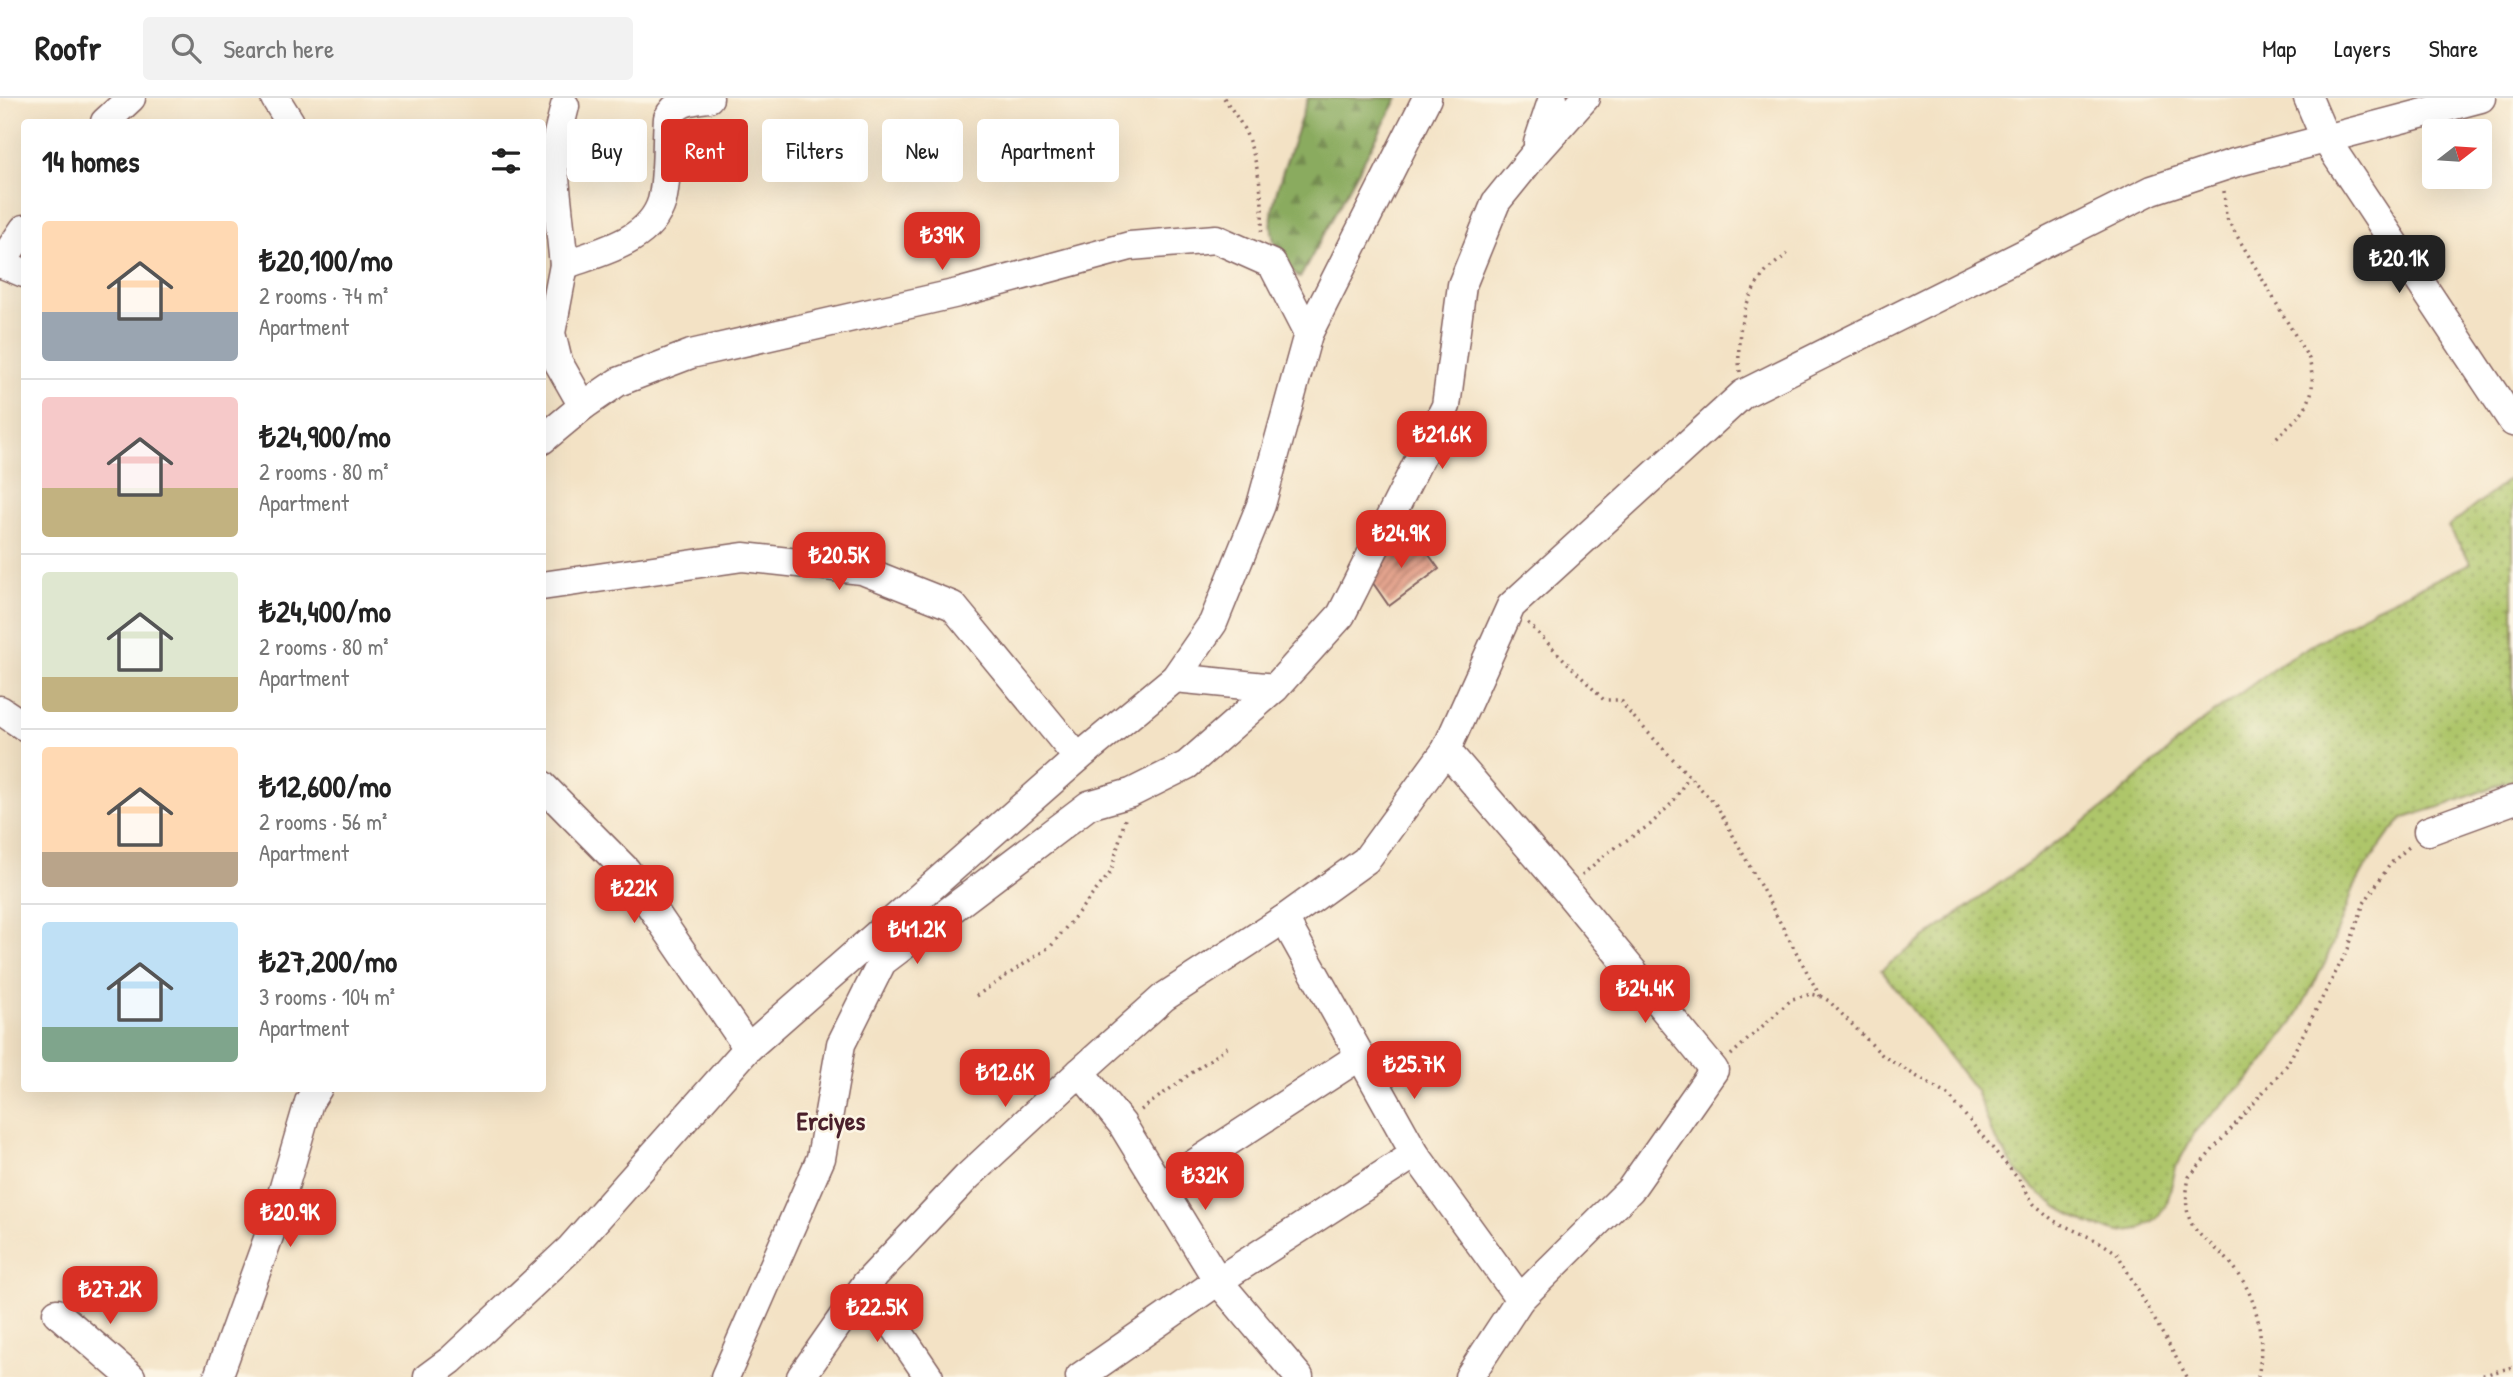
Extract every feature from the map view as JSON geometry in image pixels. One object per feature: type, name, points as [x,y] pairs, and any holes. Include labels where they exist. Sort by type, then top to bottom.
[{"type":"street","points":[[108,119],[131,98]]},
{"type":"street","points":[[275,98],[288,119]]},
{"type":"street","points":[[564,265],[622,243],[650,223],[663,198],[668,118],[682,102],[709,98]]},
{"type":"street","points":[[725,1377],[821,1158],[841,1044],[877,950],[1078,758],[1175,678],[1213,623],[1261,505],[1308,334],[1427,98]]},
{"type":"street","points":[[1534,155],[1553,98]]},
{"type":"street","points":[[428,1377],[460,1369],[748,1048],[877,950],[1089,805],[1131,793],[1187,765],[1275,688],[1341,615],[1446,406],[1462,285],[1496,202],[1585,98]]},
{"type":"street","points":[[2308,98],[2326,140],[2513,422]]},
{"type":"street","points":[[801,1377],[866,1284],[967,1177],[1080,1072],[1164,998],[1284,919],[1366,860],[1446,750],[1511,606],[1743,394],[2152,190],[2234,163],[2481,98]]},
{"type":"street","points":[[565,106],[557,138],[554,169],[564,265],[551,323],[552,343],[558,362],[583,405]]},
{"type":"street","points":[[21,233],[0,263],[21,272]]},
{"type":"street","points":[[546,437],[583,405],[618,382],[691,354],[958,293],[1130,246],[1216,239],[1272,264],[1308,334]]},
{"type":"street","points":[[546,585],[743,557],[862,570],[953,606],[1078,758]]},
{"type":"street","points":[[1175,678],[1275,688]]},
{"type":"street","points":[[0,710],[21,724]]},
{"type":"street","points":[[1446,750],[1566,890],[1714,1070],[1630,1190],[1520,1299],[1469,1377]]},
{"type":"street","points":[[546,789],[626,870],[748,1048]]},
{"type":"street","points":[[2428,831],[2513,800]]},
{"type":"street","points":[[1284,919],[1415,1154],[1520,1299]]},
{"type":"street","points":[[1160,1186],[1360,1056]]},
{"type":"street","points":[[1080,1072],[1122,1124],[1218,1282],[1300,1377]]},
{"type":"street","points":[[218,1377],[273,1225],[309,1102],[315,1092]]},
{"type":"street","points":[[1080,1377],[1218,1282],[1415,1154]]},
{"type":"street","points":[[866,1284],[929,1377]]},
{"type":"street","points":[[57,1313],[131,1377]]},
{"type":"path","points":[[1224,98],[1247,135],[1259,183],[1263,220],[1258,258]]},
{"type":"path","points":[[2234,163],[2226,180],[2223,198],[2226,217],[2309,359],[2313,374],[2313,390],[2308,405],[2273,441]]},
{"type":"path","points":[[1743,394],[1737,348],[1747,302],[1763,275],[1787,254]]},
{"type":"path","points":[[1511,606],[1604,700],[1621,700],[1627,710],[1717,806],[1820,996]]},
{"type":"path","points":[[1566,890],[1606,854],[1651,824],[1673,802],[1689,776]]},
{"type":"path","points":[[976,996],[1051,946],[1111,872],[1131,793]]},
{"type":"path","points":[[2258,1377],[2262,1333],[2253,1300],[2236,1270],[2197,1233],[2188,1216],[2185,1197],[2189,1178],[2287,1065],[2348,949],[2364,903],[2391,863],[2428,831]]},
{"type":"path","points":[[1714,1070],[1792,999],[1801,995],[1820,996],[1829,1001],[1883,1056],[1949,1096],[2020,1181],[2034,1204],[2054,1221],[2117,1253],[2186,1377]]},
{"type":"path","points":[[1122,1124],[1231,1044]]},
{"type":"path","points":[[2476,1377],[2513,1367]]},
{"type":"green space","points":[[1308,98],[1398,98],[1300,278],[1278,252],[1273,239],[1272,211]]},
{"type":"green space","points":[[2513,476],[2513,779],[2404,818],[2390,833],[2354,888],[2325,963],[2294,1021],[2254,1074],[2196,1130],[2176,1167],[2167,1203],[2157,1218],[2140,1229],[2119,1232],[2088,1224],[2059,1208],[2016,1170],[1992,1133],[1976,1091],[1881,970],[2110,803],[2193,728],[2283,662],[2375,608],[2471,563],[2448,527]]},
{"type":"building","points":[[1414,534],[1439,569],[1389,606],[1364,570]]},
{"type":"district","name":"Erciyes","points":[[831,1121]]}]
